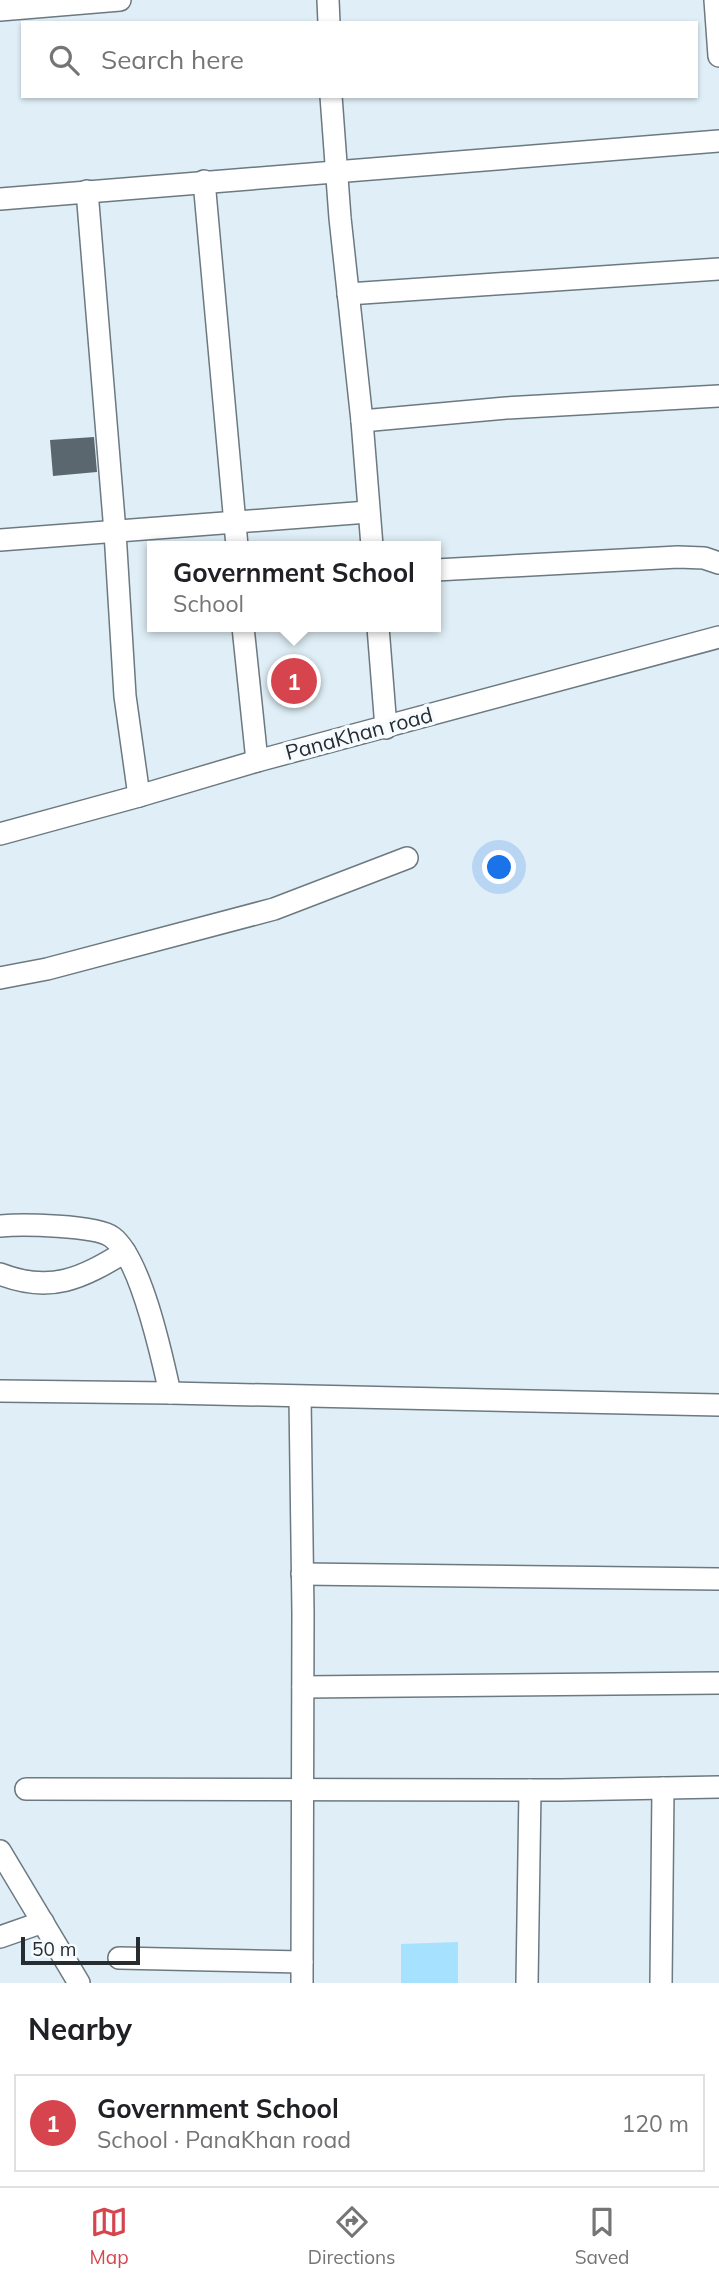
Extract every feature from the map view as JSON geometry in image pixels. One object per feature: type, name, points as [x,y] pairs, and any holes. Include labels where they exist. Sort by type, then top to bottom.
[{"type":"street","points":[[0,10],[120,0]]},
{"type":"street","points":[[328,0],[329,21]]},
{"type":"street","points":[[715,0],[707,31],[719,56]]},
{"type":"street","points":[[331,98],[371,541]]},
{"type":"street","points":[[0,199],[719,141]]},
{"type":"street","points":[[204,181],[237,541]]},
{"type":"street","points":[[87,191],[115,532],[125,696],[139,796]]},
{"type":"street","points":[[348,294],[719,269]]},
{"type":"street","points":[[362,421],[506,408],[719,396]]},
{"type":"street","points":[[0,540],[368,512]]},
{"type":"street","points":[[441,570],[678,556],[704,558],[719,563]]},
{"type":"street","points":[[244,632],[257,761]]},
{"type":"street","points":[[378,632],[386,728]]},
{"type":"street","name":"PanaKhan road","points":[[0,834],[257,761],[719,637]]},
{"type":"street","points":[[0,978],[47,969],[274,909],[407,858]]},
{"type":"street","points":[[0,1226],[33,1225],[97,1231],[113,1237],[125,1252],[144,1297],[158,1340],[170,1393]]},
{"type":"street","points":[[0,1274],[32,1283],[63,1282],[90,1274],[125,1252]]},
{"type":"street","points":[[0,1391],[719,1405]]},
{"type":"street","points":[[120,1958],[302,1972],[303,1687],[299,1397]]},
{"type":"street","points":[[302,1574],[719,1579]]},
{"type":"street","points":[[303,1687],[719,1683]]},
{"type":"street","points":[[26,1788],[530,1790],[719,1787]]},
{"type":"street","points":[[662,1983],[663,1788]]},
{"type":"street","points":[[527,1983],[530,1790]]},
{"type":"street","points":[[3,1863],[43,1922],[79,1983]]},
{"type":"street","points":[[0,1937],[43,1922]]},
{"type":"shaded area","points":[[458,1942],[458,1983],[401,1983],[401,1944]]},
{"type":"building","points":[[94,437],[97,472],[53,476],[50,440]]},
{"type":"place","name":"Government School","points":[[294,681]]}]
